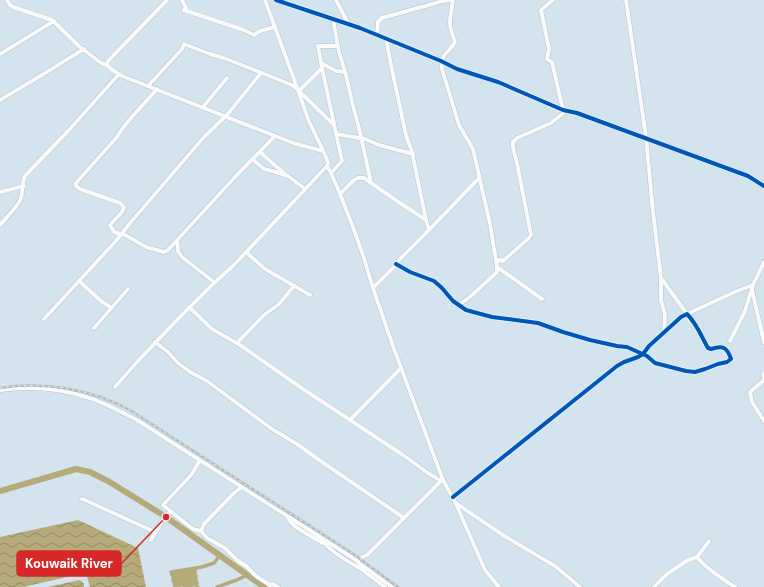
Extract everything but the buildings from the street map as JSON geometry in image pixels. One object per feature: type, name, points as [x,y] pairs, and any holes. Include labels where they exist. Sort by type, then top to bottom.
[{"type":"street","points":[[7,0],[13,7],[46,17],[54,21],[101,63],[119,74],[293,143],[322,151]]},
{"type":"street","points":[[107,66],[108,61],[166,0]]},
{"type":"street","points":[[182,0],[186,8],[184,10],[244,30],[254,35],[260,31],[275,27]]},
{"type":"street","points":[[265,0],[308,120],[328,163],[327,166],[331,172],[361,248],[373,288],[442,480],[453,497],[485,570],[499,587]]},
{"type":"street","points":[[276,0],[377,35],[457,69],[498,82],[565,111],[577,113],[748,176],[764,186]]},
{"type":"street","points":[[336,0],[350,25]]},
{"type":"street","points":[[377,35],[378,22],[382,18],[443,1],[452,0],[450,23],[451,32],[455,42],[453,46],[444,54],[441,61],[455,116],[472,149],[490,224],[497,268],[497,272],[492,277],[459,305]]},
{"type":"street","points":[[553,0],[541,10],[549,49],[547,59],[552,62],[565,111]]},
{"type":"street","points":[[626,0],[646,138],[661,278],[661,300],[665,315],[664,332]]},
{"type":"street","points":[[333,19],[337,44],[362,138],[371,183]]},
{"type":"street","points":[[0,54],[54,21]]},
{"type":"street","points":[[386,39],[406,135],[413,154],[429,230]]},
{"type":"street","points":[[148,86],[182,49],[184,44],[292,85],[334,125]]},
{"type":"street","points":[[331,172],[342,161],[318,46],[336,46],[337,44]]},
{"type":"street","points":[[0,100],[84,49]]},
{"type":"street","points":[[321,63],[336,71],[345,72]]},
{"type":"street","points":[[298,90],[300,90],[322,68]]},
{"type":"street","points":[[44,319],[122,233],[204,137],[226,116],[261,73]]},
{"type":"street","points":[[0,225],[21,199],[24,186],[23,180],[25,176],[119,74]]},
{"type":"street","points":[[202,107],[227,78]]},
{"type":"street","points":[[157,89],[76,183],[76,186],[80,189],[120,203],[124,207],[122,212],[110,225],[114,232],[122,233],[146,247],[164,252],[168,250],[252,159],[276,136]]},
{"type":"street","points":[[496,262],[500,260],[503,261],[530,238],[531,235],[517,163],[512,148],[513,142],[517,138],[551,123],[565,111]]},
{"type":"street","points":[[336,134],[362,138],[378,145],[413,154]]},
{"type":"street","points":[[260,152],[305,189]]},
{"type":"street","points":[[252,159],[264,169],[288,176]]},
{"type":"street","points":[[115,387],[189,307],[246,252],[327,166]]},
{"type":"street","points":[[340,194],[358,178],[364,178],[426,220]]},
{"type":"street","points":[[373,288],[479,178]]},
{"type":"street","points":[[0,192],[24,186]]},
{"type":"street","points":[[177,240],[178,251],[182,257],[214,282]]},
{"type":"street","points":[[246,252],[266,269],[310,295]]},
{"type":"street","points":[[730,341],[745,311],[752,287],[764,262]]},
{"type":"street","points":[[396,264],[410,272],[434,281],[453,301],[466,310],[492,317],[538,323],[590,340],[627,347],[643,354],[655,362],[682,371],[700,371],[730,361],[730,354],[725,348],[721,346],[711,349],[708,348],[694,322],[661,278]]},
{"type":"street","points":[[497,268],[542,299]]},
{"type":"street","points":[[79,281],[101,301],[112,308]]},
{"type":"street","points":[[237,343],[264,315],[280,304],[294,286]]},
{"type":"street","points":[[453,497],[617,366],[643,354],[649,346],[680,317],[737,291],[752,287]]},
{"type":"street","points":[[752,287],[764,342]]},
{"type":"street","points":[[94,328],[128,289]]},
{"type":"street","points":[[189,307],[212,329],[237,343],[428,473],[442,480]]},
{"type":"street","points":[[156,342],[190,372],[207,381],[272,428],[404,518]]},
{"type":"street","points":[[350,420],[401,368]]},
{"type":"street","points":[[764,373],[764,380],[750,392],[752,402],[764,421]]},
{"type":"street","points":[[0,390],[17,388],[44,388],[88,397],[112,407],[137,420],[356,560],[392,587]]},
{"type":"street","points":[[200,460],[192,474],[163,505],[169,513],[193,529],[201,530],[207,538],[225,548],[256,576],[270,585],[273,584],[278,587]]},
{"type":"street","points":[[356,560],[367,555],[442,480]]},
{"type":"street","points":[[201,530],[204,524],[234,493],[242,487]]},
{"type":"street","points":[[82,499],[155,532]]},
{"type":"street","points":[[456,504],[554,566],[577,586]]},
{"type":"street","points":[[461,516],[462,511],[467,510]]},
{"type":"street","points":[[151,540],[162,521],[169,513]]},
{"type":"street","points":[[287,516],[291,523],[323,543],[385,587]]},
{"type":"street","points":[[321,538],[323,543]]},
{"type":"street","points":[[654,587],[667,574],[688,560],[697,557],[709,541]]},
{"type":"street","points":[[697,557],[721,578],[735,587]]},
{"type":"street","points":[[360,564],[365,572]]},
{"type":"water","points":[[78,520],[138,548],[146,587],[90,587],[87,576],[80,574],[23,587],[0,587],[0,537]]},
{"type":"water","points":[[80,580],[84,584],[84,587],[47,587]]},
{"type":"waterway","points":[[0,491],[76,469],[90,472],[108,481],[166,517],[264,587]]},
{"type":"waterway","points":[[185,587],[197,584],[197,582],[175,586],[174,583],[196,579],[196,576],[173,581],[173,578],[195,574],[195,571],[172,575],[171,572],[202,567],[214,563],[220,555]]},
{"type":"waterway","points":[[217,587],[247,575]]},
{"type":"railway","points":[[0,388],[17,386],[50,386],[67,388],[99,397],[130,410],[352,553],[398,587]]},
{"type":"cycle path","points":[[276,0],[360,28],[457,69],[498,82],[563,110],[577,113],[748,176],[764,186]]},
{"type":"cycle path","points":[[396,264],[410,272],[434,281],[453,301],[466,310],[492,317],[538,323],[590,340],[627,347],[647,356],[655,363],[686,371],[695,372],[727,362],[731,359],[728,352],[722,347],[711,349],[708,348],[696,326],[687,314],[681,317],[649,346],[643,354],[638,357],[624,362],[617,366],[453,497]]},
{"type":"place","name":"Kouwaik River","points":[[166,517]]}]
